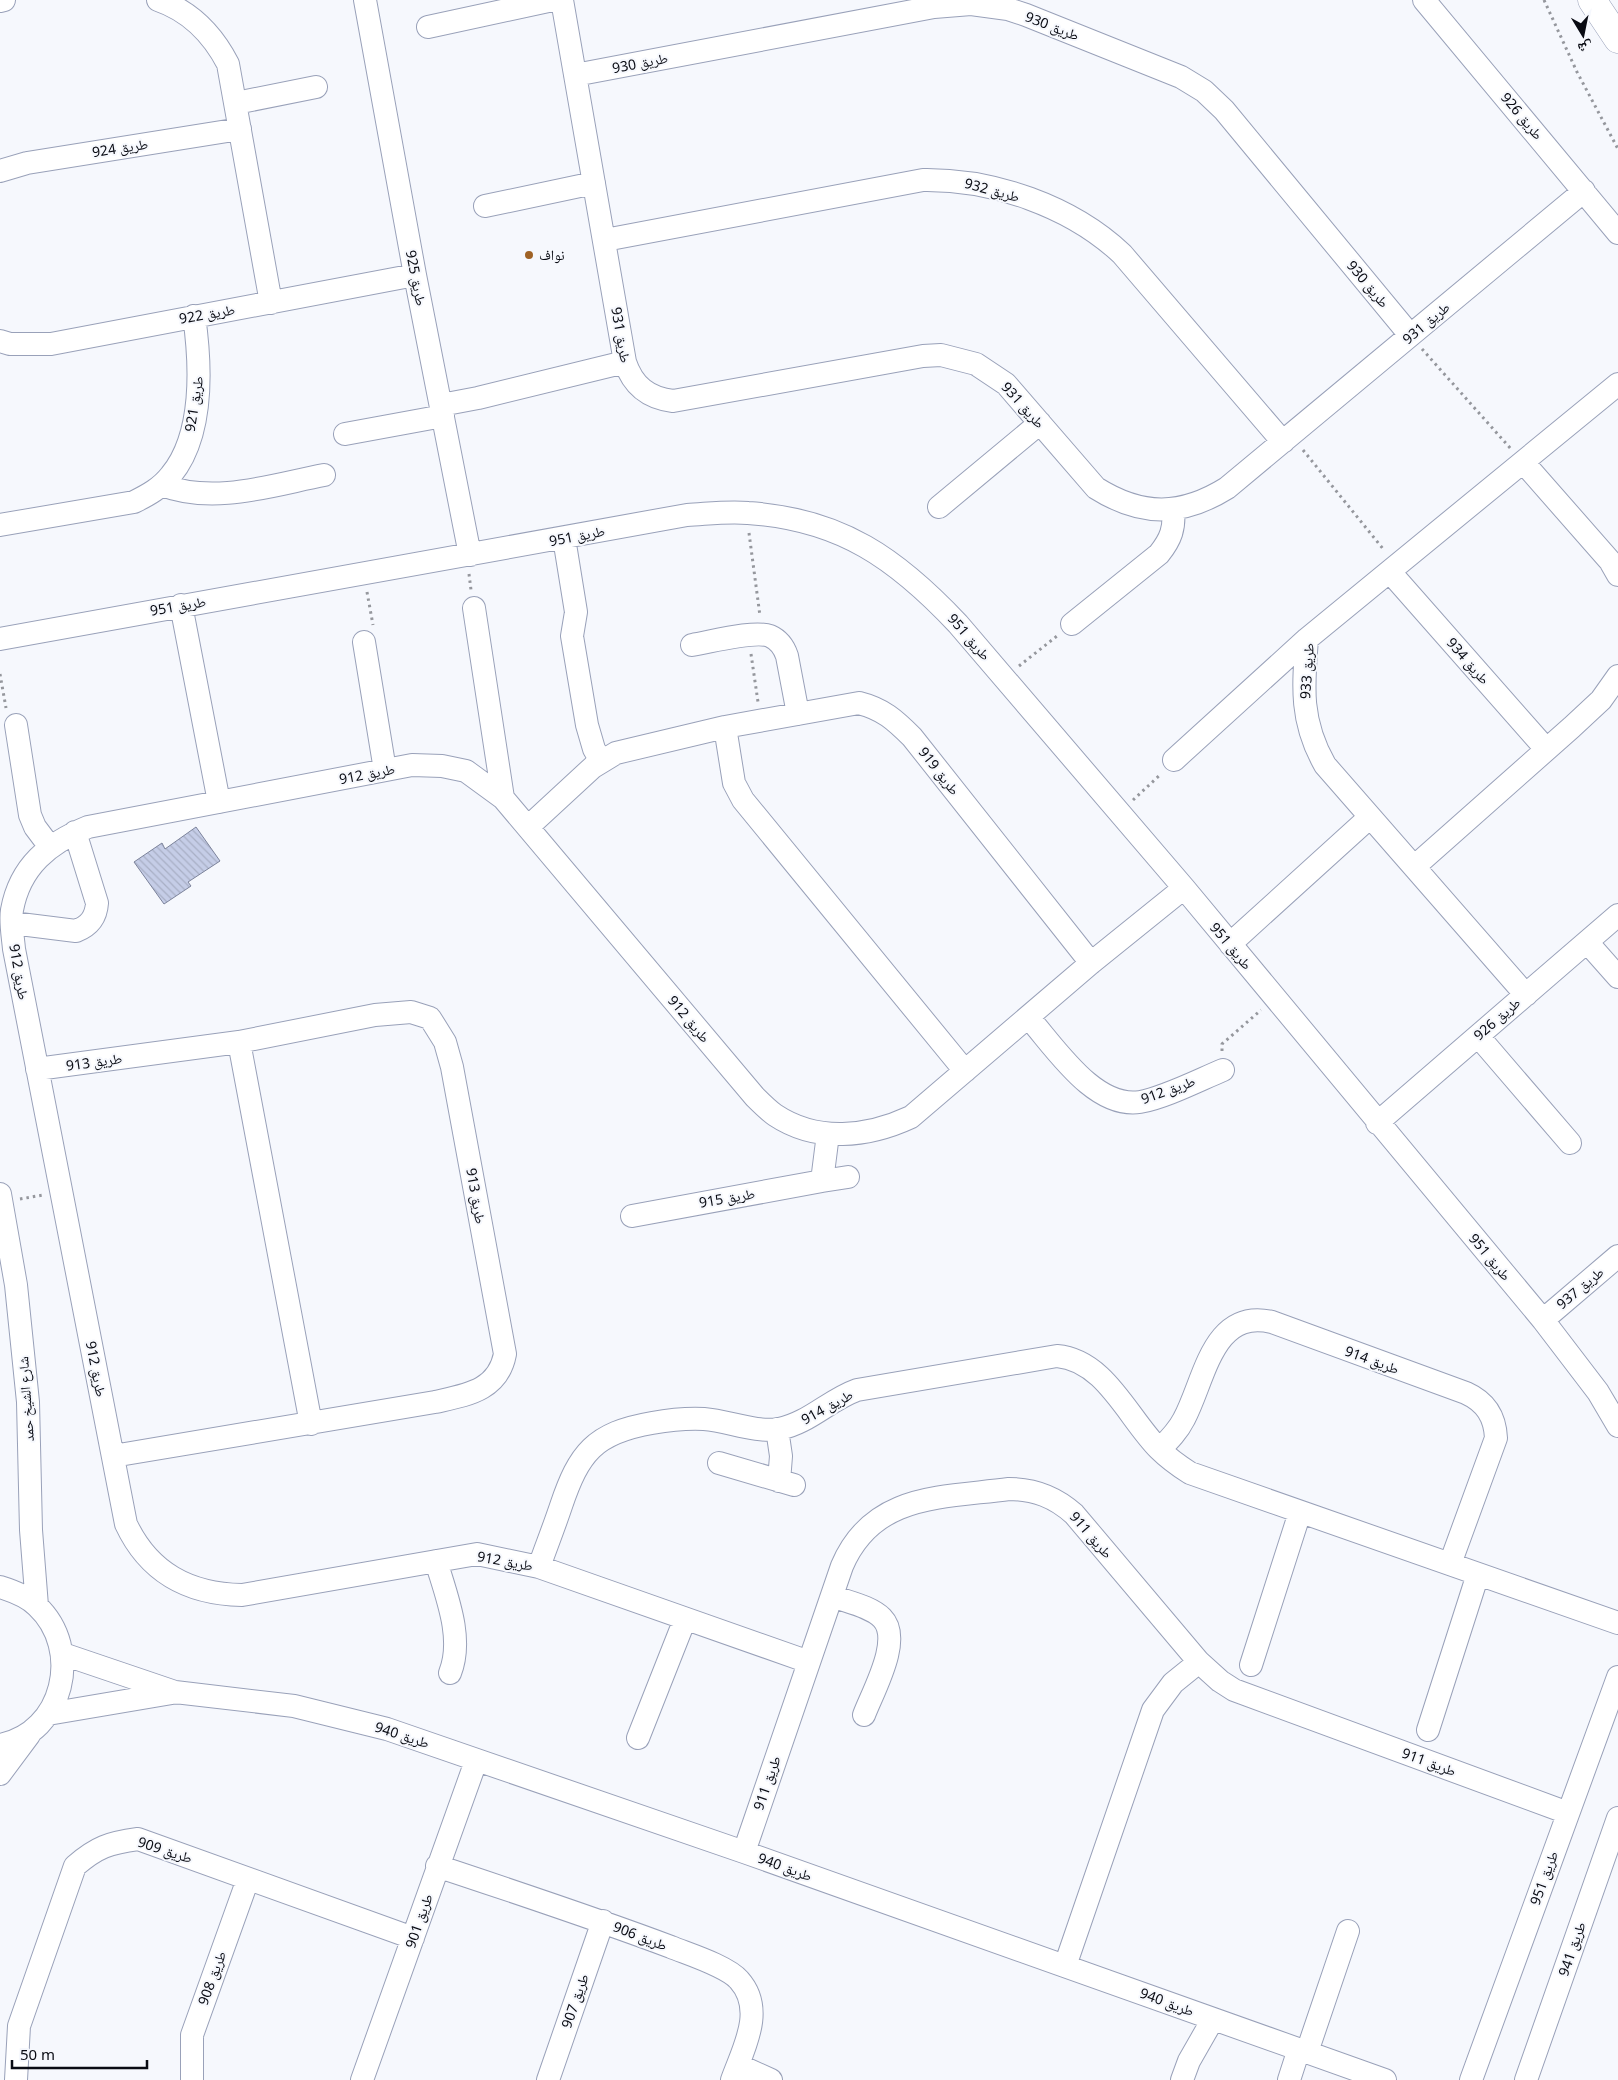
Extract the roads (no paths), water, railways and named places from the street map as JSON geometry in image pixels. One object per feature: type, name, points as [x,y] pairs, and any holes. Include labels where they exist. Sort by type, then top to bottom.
[{"type":"main road","points":[[1592,0],[1618,39]]},
{"type":"street","points":[[0,1],[4,0]]},
{"type":"street","points":[[158,0],[191,18],[213,38],[228,64],[271,303]]},
{"type":"street","name":"طريق 925","points":[[365,0],[414,275],[442,410],[468,556]]},
{"type":"street","points":[[428,27],[553,0]]},
{"type":"street","name":"طريق 931","points":[[562,0],[625,362],[629,373],[642,390],[657,398],[673,401],[923,356],[941,355],[976,364],[1006,384],[1096,488],[1114,499],[1133,506],[1153,510],[1173,510],[1211,499],[1227,488],[1584,191]]},
{"type":"street","name":"طريق 926","points":[[1424,0],[1618,233]]},
{"type":"street","name":"طريق 930","points":[[575,75],[934,7],[971,4],[1008,10],[1168,71],[1204,91],[1224,110],[1410,336]]},
{"type":"street","points":[[236,103],[316,87]]},
{"type":"street","name":"طريق 924","points":[[0,171],[27,163],[240,129]]},
{"type":"street","name":"طريق 932","points":[[605,240],[915,181],[946,180],[992,188],[1054,208],[1085,224],[1107,240],[1122,254],[1287,438]]},
{"type":"street","points":[[485,206],[594,183]]},
{"type":"street","name":"طريق 922","points":[[0,341],[10,344],[51,344],[414,275]]},
{"type":"street","name":"طريق 921","points":[[0,525],[118,506],[134,502],[162,485],[174,472],[183,456],[195,414],[199,365],[194,316]]},
{"type":"street","points":[[345,434],[442,410],[478,398],[625,362]]},
{"type":"street","name":"طريق 933","points":[[1526,995],[1325,764],[1311,735],[1306,719],[1303,687],[1307,639],[1618,384]]},
{"type":"street","points":[[939,507],[1040,423]]},
{"type":"street","points":[[1523,462],[1610,561],[1618,575]]},
{"type":"street","points":[[162,485],[188,493],[216,495],[324,475]]},
{"type":"street","points":[[1072,624],[1160,554],[1170,541],[1174,526],[1173,510]]},
{"type":"street","name":"طريق 951","points":[[0,639],[687,515],[747,513],[773,515],[822,527],[860,542],[894,563],[925,588],[1004,678],[1184,888],[1377,1123],[1543,1320],[1598,1392],[1618,1426]]},
{"type":"street","points":[[564,538],[576,612],[572,636],[587,725],[594,750],[601,761]]},
{"type":"street","name":"طريق 934","points":[[1394,569],[1546,749]]},
{"type":"street","points":[[181,605],[219,802]]},
{"type":"street","points":[[474,608],[503,798]]},
{"type":"street","points":[[692,645],[755,635],[776,639],[785,649],[798,714]]},
{"type":"street","points":[[1174,760],[1307,639]]},
{"type":"street","points":[[364,642],[385,770]]},
{"type":"street","points":[[1414,867],[1601,700],[1618,676]]},
{"type":"street","name":"طريق 919","points":[[528,827],[601,761],[631,748],[725,727],[859,703],[876,707],[891,715],[912,737],[1091,963]]},
{"type":"street","points":[[16,725],[30,815],[35,827],[50,847]]},
{"type":"street","points":[[725,727],[734,783],[743,800],[966,1070]]},
{"type":"street","name":"طريق 912","points":[[809,1662],[539,1567],[478,1554],[242,1595],[222,1594],[182,1583],[152,1564],[133,1540],[126,1524],[37,1070],[14,949],[12,911],[21,881],[38,858],[50,847],[75,832],[115,821],[412,765],[442,766],[466,771],[503,798],[755,1097],[774,1115],[798,1126],[828,1134],[847,1135],[867,1133],[911,1117],[1091,963],[1184,888]]},
{"type":"street","points":[[1230,944],[1265,915],[1370,816]]},
{"type":"street","points":[[12,923],[76,931],[85,928],[92,921],[96,913],[97,903],[75,832]]},
{"type":"street","name":"طريق 926","points":[[1377,1123],[1618,916]]},
{"type":"street","points":[[1587,942],[1618,977]]},
{"type":"street","name":"طريق 913","points":[[37,1070],[239,1042],[374,1016],[411,1012],[430,1018],[445,1042],[452,1067],[505,1354],[502,1367],[495,1379],[481,1389],[465,1395],[311,1424],[113,1456]]},
{"type":"street","name":"طريق 912","points":[[1028,1017],[1087,1083],[1098,1093],[1111,1100],[1126,1103],[1140,1102],[1223,1070]]},
{"type":"street","points":[[1478,1036],[1570,1143]]},
{"type":"street","points":[[239,1042],[311,1424]]},
{"type":"street","points":[[822,1181],[828,1134]]},
{"type":"street","name":"طريق 915","points":[[632,1216],[848,1177]]},
{"type":"street","name":"شارع الشيخ حمد","points":[[1,1198],[16,1285],[28,1402],[31,1530],[37,1606]]},
{"type":"street","name":"طريق 937","points":[[1543,1320],[1618,1256]]},
{"type":"street","name":"طريق 914","points":[[1160,1449],[1185,1418],[1217,1343],[1231,1327],[1251,1320],[1272,1322],[1466,1394],[1483,1403],[1489,1411],[1496,1429],[1496,1438],[1450,1564]]},
{"type":"street","name":"طريق 914","points":[[539,1567],[572,1474],[586,1454],[606,1438],[629,1427],[678,1419],[706,1419],[764,1430],[777,1429],[802,1422],[841,1396],[857,1390],[1057,1356],[1076,1359],[1092,1369],[1160,1449],[1190,1473],[1618,1623]]},
{"type":"street","points":[[719,1463],[787,1483],[777,1429]]},
{"type":"street","name":"طريق 911","points":[[744,1852],[849,1551],[863,1532],[881,1516],[910,1503],[1010,1489],[1024,1489],[1051,1497],[1074,1514],[1199,1662],[1220,1681],[1249,1697],[1568,1813]]},
{"type":"street","points":[[1251,1665],[1300,1512]]},
{"type":"street","points":[[436,1561],[455,1635],[454,1663],[450,1672]]},
{"type":"street","points":[[1428,1730],[1478,1574]]},
{"type":"street","points":[[0,1587],[20,1593],[37,1606],[54,1628],[63,1654],[64,1675],[58,1696],[41,1722],[0,1774]]},
{"type":"street","points":[[832,1596],[876,1613],[885,1622],[890,1635],[889,1648],[864,1715]]},
{"type":"street","points":[[638,1738],[685,1619]]},
{"type":"street","name":"طريق 940","points":[[63,1654],[175,1692],[294,1706],[387,1729],[744,1852],[1386,2080]]},
{"type":"street","points":[[1065,1966],[1154,1710],[1173,1683],[1199,1662]]},
{"type":"street","name":"طريق 951","points":[[1472,2080],[1618,1677]]},
{"type":"street","name":"طريق 940","points":[[0,1745],[10,1743],[41,1722],[175,1692]]},
{"type":"street","name":"طريق 901","points":[[362,2080],[476,1761]]},
{"type":"street","name":"طريق 941","points":[[1526,2080],[1618,1818]]},
{"type":"street","name":"طريق 909","points":[[16,2080],[19,2026],[75,1866],[93,1850],[112,1843],[138,1839],[413,1938]]},
{"type":"street","name":"طريق 906","points":[[437,1866],[603,1921],[709,1962],[739,1979],[747,1994],[753,2015],[750,2033],[735,2072]]},
{"type":"street","name":"طريق 908","points":[[192,2080],[192,2035],[248,1879]]},
{"type":"street","name":"طريق 907","points":[[548,2080],[603,1921]]},
{"type":"street","points":[[1289,2080],[1303,2051],[1348,1931]]},
{"type":"street","points":[[1182,2080],[1189,2061],[1212,2019]]},
{"type":"street","points":[[735,2072],[771,2080]]},
{"type":"place","name":"نواف","points":[[529,255]]}]
